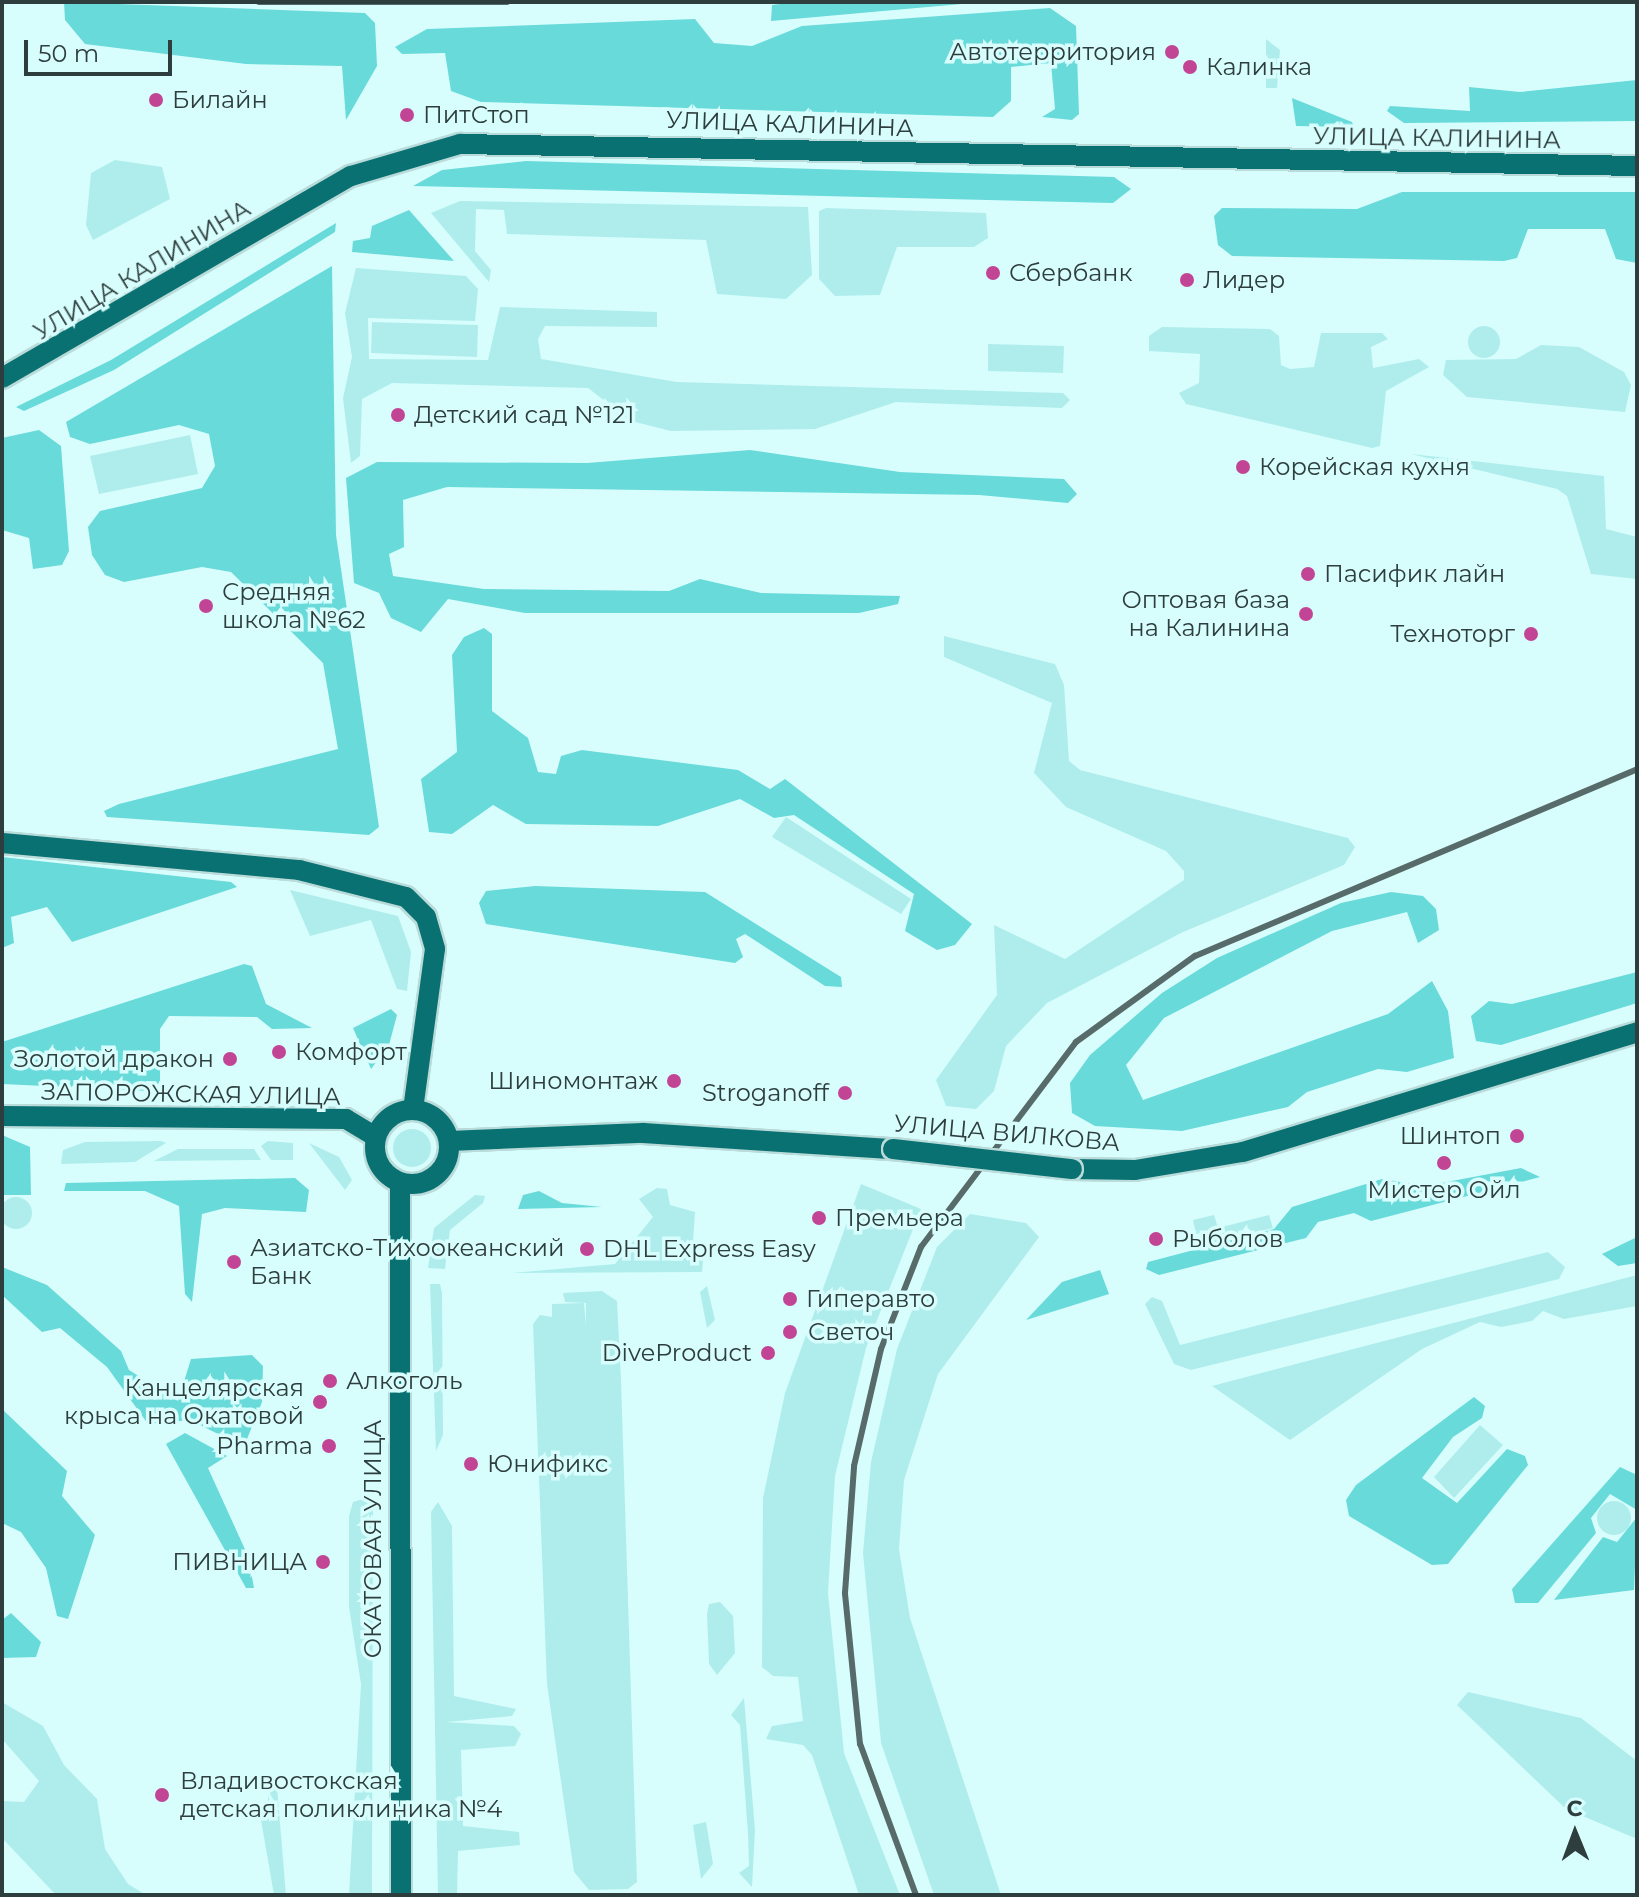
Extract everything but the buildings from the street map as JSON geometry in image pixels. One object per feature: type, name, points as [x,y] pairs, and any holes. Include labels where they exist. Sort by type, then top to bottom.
[{"type":"main road","name":"УЛИЦА КАЛИНИНА","points":[[2,378],[83,338],[351,176],[460,144],[1637,166]]},
{"type":"main road","points":[[2,843],[299,870],[406,897],[426,917],[435,949],[413,1110]]},
{"type":"main road","name":"УЛИЦА ВИЛКОВА","points":[[449,1141],[643,1133],[893,1149],[1072,1169],[1135,1170],[1243,1152],[1637,1032]]},
{"type":"main road","points":[[413,1110],[439,1122],[449,1141],[439,1173],[400,1183],[379,1165],[376,1137],[393,1115],[413,1110]]},
{"type":"main road","name":"ЗАПОРОЖСКАЯ УЛИЦА","points":[[2,1116],[346,1119],[376,1137]]},
{"type":"main road","name":"ОКАТОВАЯ УЛИЦА","points":[[400,1183],[401,1895]]},
{"type":"shaded area","points":[[64,2],[365,13],[375,23],[377,66],[346,120],[342,66],[246,64],[85,44],[65,20]]},
{"type":"shaded area","points":[[795,2],[984,2],[771,21],[772,5]]},
{"type":"shaded area","points":[[1050,8],[1076,26],[1079,114],[1072,120],[1042,117],[1055,109],[1051,63],[1011,67],[1011,101],[993,117],[481,102],[451,91],[445,53],[402,54],[395,47],[427,29],[695,19],[714,43],[752,46],[802,26]]},
{"type":"shaded area","points":[[1266,39],[1280,50],[1277,88],[1266,88]]},
{"type":"shaded area","points":[[1637,80],[1637,121],[1404,123],[1387,111],[1390,106],[1470,111],[1469,87],[1520,92]]},
{"type":"shaded area","points":[[1292,98],[1352,122],[1354,127],[1296,126]]},
{"type":"shaded area","points":[[115,160],[162,167],[170,199],[93,240],[86,225],[91,173]]},
{"type":"shaded area","points":[[526,161],[1114,177],[1131,189],[1113,203],[413,186],[442,170]]},
{"type":"shaded area","points":[[1402,192],[1637,192],[1637,263],[1616,259],[1605,229],[1528,229],[1517,258],[1504,261],[1232,256],[1218,245],[1214,216],[1222,208],[1357,209]]},
{"type":"shaded area","points":[[460,201],[808,207],[812,275],[786,299],[717,294],[706,240],[507,234],[504,210],[476,209],[475,251],[491,270],[489,282],[431,213]]},
{"type":"shaded area","points":[[826,208],[986,213],[988,238],[974,247],[897,247],[880,295],[835,296],[819,279],[819,211]]},
{"type":"shaded area","points":[[409,210],[454,261],[352,252],[353,241],[370,238],[372,226]]},
{"type":"shaded area","points":[[336,223],[335,232],[114,370],[24,411],[16,407],[111,360]]},
{"type":"shaded area","points":[[332,266],[336,535],[379,827],[369,835],[107,817],[104,811],[119,804],[338,749],[323,663],[231,572],[202,567],[124,582],[105,575],[92,555],[88,527],[100,511],[202,488],[215,466],[209,434],[179,425],[90,444],[70,437],[66,422]]},
{"type":"shaded area","points":[[356,268],[466,276],[478,289],[475,321],[368,318],[369,359],[488,360],[500,307],[657,312],[657,327],[545,326],[538,339],[541,359],[677,382],[1063,393],[1070,400],[1062,408],[896,402],[815,429],[671,431],[631,421],[588,388],[392,383],[362,399],[360,456],[351,463],[343,398],[352,357],[345,313]]},
{"type":"shaded area","points":[[372,322],[478,325],[477,357],[371,353]]},
{"type":"shaded area","points":[[1484,326],[1495,331],[1500,342],[1495,353],[1484,358],[1473,353],[1468,342],[1473,331]]},
{"type":"shaded area","points":[[1162,327],[1270,329],[1279,336],[1281,365],[1290,369],[1314,367],[1321,333],[1382,333],[1388,339],[1371,347],[1373,368],[1419,359],[1429,367],[1386,391],[1380,446],[1372,448],[1186,404],[1179,393],[1199,383],[1200,354],[1149,351],[1149,336]]},
{"type":"shaded area","points":[[988,344],[1064,346],[1063,373],[988,371]]},
{"type":"shaded area","points":[[1541,345],[1579,347],[1624,372],[1631,385],[1625,412],[1467,397],[1443,375],[1446,360],[1516,359]]},
{"type":"shaded area","points":[[39,430],[61,446],[69,551],[62,565],[33,569],[29,538],[2,530],[2,438]]},
{"type":"shaded area","points":[[190,435],[198,474],[99,494],[90,456]]},
{"type":"shaded area","points":[[750,450],[900,472],[1064,479],[1077,494],[1068,503],[979,495],[447,487],[403,500],[404,547],[389,554],[393,576],[484,589],[669,591],[700,579],[761,593],[900,596],[898,604],[859,613],[525,613],[448,599],[421,632],[391,618],[379,593],[354,583],[346,478],[377,462],[587,463]]},
{"type":"shaded area","points":[[1411,454],[1604,476],[1606,529],[1637,537],[1637,579],[1591,574],[1567,496],[1557,489]]},
{"type":"shaded area","points":[[484,628],[492,634],[492,711],[528,738],[538,772],[556,774],[561,756],[582,750],[738,770],[770,789],[785,779],[972,924],[955,945],[937,950],[905,931],[914,894],[794,815],[774,818],[740,799],[658,826],[526,824],[493,805],[452,834],[429,832],[421,779],[457,752],[452,655],[464,637]]},
{"type":"shaded area","points":[[944,636],[1055,664],[1064,685],[1069,761],[1080,770],[1348,838],[1355,847],[1344,865],[1183,932],[1047,1003],[1006,1046],[994,1091],[976,1109],[946,1106],[936,1080],[997,995],[994,925],[1065,959],[1184,880],[1184,871],[1166,851],[1066,807],[1034,773],[1052,703],[944,657]]},
{"type":"shaded area","points":[[786,817],[911,899],[901,914],[772,837]]},
{"type":"shaded area","points":[[2,857],[231,882],[237,887],[72,942],[47,907],[11,917],[14,943],[2,948]]},
{"type":"shaded area","points":[[535,886],[705,892],[841,977],[842,987],[825,986],[745,934],[736,939],[743,957],[735,963],[486,924],[479,903],[486,891]]},
{"type":"shaded area","points":[[290,890],[398,916],[411,952],[407,991],[397,989],[371,920],[310,936]]},
{"type":"shaded area","points":[[1391,892],[1423,896],[1436,909],[1439,930],[1418,943],[1407,912],[1332,931],[1164,1018],[1126,1065],[1143,1100],[1388,1014],[1432,981],[1448,1011],[1454,1058],[1407,1072],[1378,1069],[1307,1092],[1288,1107],[1182,1131],[1095,1126],[1072,1113],[1070,1083],[1090,1055],[1162,993],[1217,958],[1341,903]]},
{"type":"shaded area","points":[[244,964],[252,966],[266,1004],[312,1028],[272,1029],[257,1017],[169,1016],[160,1029],[160,1082],[151,1091],[2,1084],[2,1042]]},
{"type":"shaded area","points":[[1637,972],[1637,1003],[1501,1045],[1476,1041],[1471,1016],[1489,1001],[1512,1004]]},
{"type":"shaded area","points":[[391,1009],[397,1015],[389,1045],[371,1069],[353,1028]]},
{"type":"shaded area","points":[[412,1129],[425,1135],[431,1148],[425,1161],[412,1167],[399,1161],[393,1148],[399,1135]]},
{"type":"shaded area","points":[[2,1135],[30,1147],[31,1195],[2,1195]]},
{"type":"shaded area","points":[[268,1141],[293,1143],[293,1160],[271,1160],[261,1146]]},
{"type":"shaded area","points":[[85,1142],[166,1143],[135,1162],[61,1164],[63,1150]]},
{"type":"shaded area","points":[[309,1143],[339,1157],[352,1180],[345,1190]]},
{"type":"shaded area","points":[[178,1149],[254,1149],[261,1160],[154,1161]]},
{"type":"shaded area","points":[[1521,1168],[1540,1177],[1371,1221],[1354,1213],[1318,1222],[1306,1238],[1159,1275],[1146,1269],[1148,1262],[1274,1229],[1292,1207],[1382,1179],[1425,1186]]},
{"type":"shaded area","points":[[295,1178],[309,1190],[306,1212],[225,1208],[202,1214],[192,1302],[185,1294],[179,1206],[145,1191],[64,1191],[66,1183]]},
{"type":"shaded area","points":[[861,1184],[921,1209],[866,1348],[835,1476],[828,1593],[844,1753],[900,1895],[859,1895],[812,1755],[803,1745],[766,1739],[772,1726],[803,1721],[798,1677],[773,1676],[762,1667],[763,1498],[785,1393]]},
{"type":"shaded area","points":[[657,1188],[667,1189],[670,1205],[695,1212],[692,1257],[703,1261],[702,1272],[512,1273],[615,1264],[653,1217],[639,1199]]},
{"type":"shaded area","points":[[539,1191],[562,1203],[602,1207],[518,1209],[523,1195]]},
{"type":"shaded area","points":[[475,1195],[485,1196],[483,1203],[450,1230],[445,1269],[428,1268],[434,1228]]},
{"type":"shaded area","points":[[16,1197],[28,1201],[32,1213],[28,1225],[16,1229],[4,1225],[0,1213],[4,1201]]},
{"type":"shaded area","points":[[970,1214],[1026,1223],[1039,1237],[938,1374],[904,1480],[899,1549],[910,1618],[1001,1895],[934,1895],[881,1743],[863,1553],[871,1462],[897,1349],[937,1247]]},
{"type":"shaded area","points":[[1214,1215],[1218,1228],[1269,1215],[1273,1228],[1213,1243],[1210,1231],[1196,1234],[1193,1220]]},
{"type":"shaded area","points":[[1637,1237],[1637,1263],[1618,1266],[1602,1254]]},
{"type":"shaded area","points":[[1548,1252],[1565,1267],[1559,1279],[1191,1370],[1174,1364],[1145,1304],[1152,1297],[1162,1301],[1180,1345]]},
{"type":"shaded area","points":[[2,1267],[47,1285],[121,1351],[129,1370],[178,1401],[191,1359],[252,1355],[263,1366],[262,1402],[247,1439],[234,1442],[190,1420],[148,1424],[107,1367],[60,1328],[42,1332],[2,1295]]},
{"type":"shaded area","points":[[1100,1270],[1109,1294],[1026,1320],[1062,1282]]},
{"type":"shaded area","points":[[1637,1275],[1637,1306],[1564,1319],[1543,1311],[1532,1321],[1501,1327],[1480,1322],[1422,1349],[1290,1440],[1212,1386]]},
{"type":"shaded area","points":[[430,1284],[440,1284],[442,1293],[443,1435],[436,1451]]},
{"type":"shaded area","points":[[707,1286],[715,1320],[707,1328],[700,1292]]},
{"type":"shaded area","points":[[602,1291],[617,1301],[637,1882],[628,1889],[589,1890],[574,1872],[547,1684],[533,1324],[540,1315],[552,1317],[552,1304],[584,1303],[586,1326],[586,1303],[565,1302],[563,1293]]},
{"type":"shaded area","points":[[1474,1397],[1485,1406],[1482,1418],[1453,1437],[1422,1478],[1457,1503],[1507,1449],[1525,1456],[1528,1465],[1448,1564],[1432,1565],[1349,1516],[1346,1500],[1356,1485]]},
{"type":"shaded area","points":[[2,1409],[67,1471],[62,1496],[95,1535],[68,1619],[57,1616],[46,1568],[21,1532],[2,1523]]},
{"type":"shaded area","points":[[1480,1425],[1503,1445],[1454,1498],[1434,1477]]},
{"type":"shaded area","points":[[185,1433],[227,1456],[208,1468],[248,1556],[254,1588],[246,1588],[166,1444]]},
{"type":"shaded area","points":[[1620,1467],[1637,1475],[1637,1510],[1610,1494],[1591,1518],[1596,1533],[1538,1603],[1515,1603],[1512,1589]]},
{"type":"shaded area","points":[[366,1498],[373,1511],[372,1895],[349,1895],[361,1684],[349,1607],[349,1516],[353,1502]]},
{"type":"shaded area","points":[[1614,1501],[1626,1506],[1631,1518],[1626,1530],[1614,1535],[1602,1530],[1597,1518],[1602,1506]]},
{"type":"shaded area","points":[[438,1502],[452,1526],[454,1696],[516,1709],[512,1716],[446,1722],[514,1726],[521,1734],[515,1746],[461,1750],[463,1826],[519,1832],[520,1845],[458,1851],[457,1895],[438,1895],[431,1512]]},
{"type":"shaded area","points":[[1637,1517],[1634,1590],[1554,1600],[1603,1537],[1617,1542]]},
{"type":"shaded area","points":[[720,1602],[733,1616],[735,1653],[717,1675],[709,1664],[707,1614],[709,1604]]},
{"type":"shaded area","points":[[11,1613],[41,1642],[36,1657],[2,1658],[2,1620]]},
{"type":"shaded area","points":[[1468,1692],[1581,1718],[1637,1761],[1637,1839],[1566,1809],[1457,1705]]},
{"type":"shaded area","points":[[744,1698],[755,1830],[752,1887],[739,1873],[749,1866],[748,1834],[740,1725],[731,1715]]},
{"type":"shaded area","points":[[2,1702],[43,1726],[64,1765],[97,1799],[105,1849],[128,1884],[146,1895],[56,1895],[2,1838],[2,1801],[24,1802],[39,1781],[2,1739]]},
{"type":"shaded area","points":[[276,1775],[286,1895],[274,1895],[261,1820]]},
{"type":"shaded area","points":[[706,1822],[713,1864],[701,1879],[693,1825]]},
{"type":"railway","points":[[259,2],[507,2]]},
{"type":"railway","points":[[916,1895],[860,1744],[845,1593],[854,1466],[881,1349],[921,1247],[1076,1042],[1195,956],[1637,769]]},
{"type":"place","name":"Автотерритория","points":[[1172,52]]},
{"type":"place","name":"Калинка","points":[[1190,67]]},
{"type":"place","name":"Билайн","points":[[156,100]]},
{"type":"place","name":"ПитСтоп","points":[[407,115]]},
{"type":"place","name":"Сбербанк","points":[[993,273]]},
{"type":"place","name":"Лидер","points":[[1187,280]]},
{"type":"place","name":"Детский сад №121","points":[[398,415]]},
{"type":"place","name":"Корейская кухня","points":[[1243,467]]},
{"type":"place","name":"Пасифик лайн","points":[[1308,574]]},
{"type":"place","name":"Средняя школа №62","points":[[206,606]]},
{"type":"place","name":"Оптовая база на Калинина","points":[[1306,614]]},
{"type":"place","name":"Техноторг","points":[[1531,634]]},
{"type":"place","name":"Комфорт","points":[[279,1052]]},
{"type":"place","name":"Золотой дракон","points":[[230,1059]]},
{"type":"place","name":"Шиномонтаж","points":[[674,1081]]},
{"type":"place","name":"Stroganoff","points":[[845,1093]]},
{"type":"place","name":"Шинтоп","points":[[1517,1136]]},
{"type":"place","name":"Мистер Ойл","points":[[1444,1163]]},
{"type":"place","name":"Премьера","points":[[819,1218]]},
{"type":"place","name":"Рыболов","points":[[1156,1239]]},
{"type":"place","name":"DHL Express Easy","points":[[587,1249]]},
{"type":"place","name":"Азиатско-Тихоокеанский Банк","points":[[234,1262]]},
{"type":"place","name":"Гиперавто","points":[[790,1299]]},
{"type":"place","name":"Светоч","points":[[790,1332]]},
{"type":"place","name":"DiveProduct","points":[[768,1353]]},
{"type":"place","name":"Алкоголь","points":[[330,1381]]},
{"type":"place","name":"Канцелярская крыса на Окатовой","points":[[320,1402]]},
{"type":"place","name":"Pharma","points":[[329,1446]]},
{"type":"place","name":"Юнификс","points":[[471,1464]]},
{"type":"place","name":"ПИВНИЦА","points":[[323,1562]]},
{"type":"place","name":"Владивостокская детская поликлиника №4","points":[[162,1795]]}]
